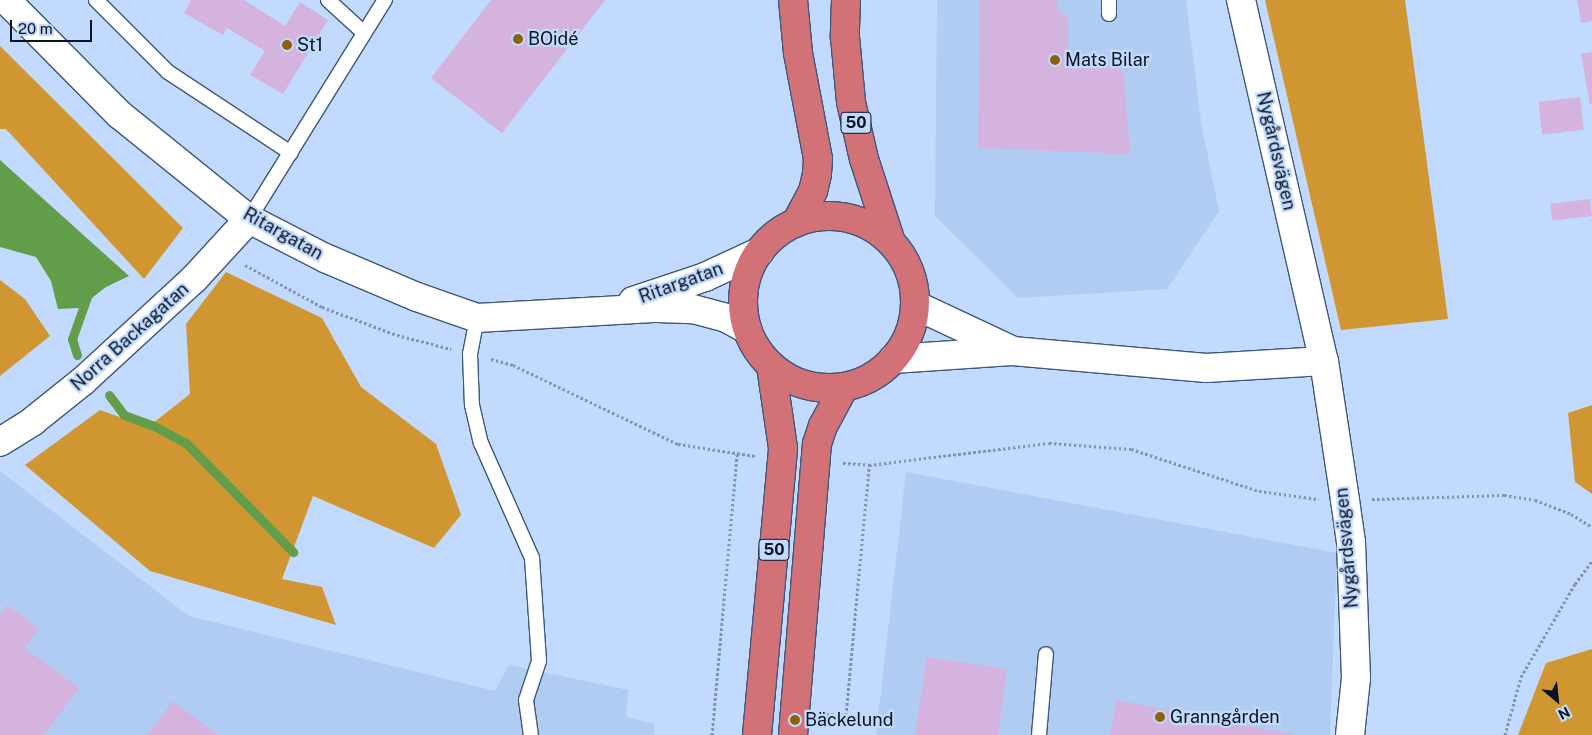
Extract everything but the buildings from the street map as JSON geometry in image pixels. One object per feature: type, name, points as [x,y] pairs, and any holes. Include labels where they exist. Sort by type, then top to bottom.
[{"type":"highway","name":"50","points":[[793,0],[798,53],[818,159],[813,191],[796,223]]},
{"type":"highway","name":"50","points":[[846,0],[845,37],[851,102],[864,159],[891,242]]},
{"type":"highway","points":[[828,216],[848,218],[867,225],[891,242],[908,266],[914,285],[915,305],[909,334],[893,359],[879,372],[844,387],[822,388],[802,384],[771,366],[756,347],[747,329],[743,294],[749,269],[759,252],[773,237],[808,218],[828,216]]},
{"type":"highway","name":"50","points":[[757,735],[783,448],[771,366]]},
{"type":"highway","name":"50","points":[[793,735],[817,444],[823,426],[844,387]]},
{"type":"street","name":"Ritargatan","points":[[6,0],[120,115],[249,219],[325,258],[417,297],[477,318],[601,311],[694,309],[726,318],[747,329]]},
{"type":"street","name":"Nygårdsvägen","points":[[1240,0],[1324,361],[1345,500],[1351,542],[1356,678],[1350,735]]},
{"type":"street","name":"Norra Backagatan","points":[[0,442],[33,421],[83,381],[194,279],[249,219]]},
{"type":"street","name":"Ritargatan","points":[[601,311],[705,277],[759,252]]},
{"type":"street","points":[[915,305],[1012,351]]},
{"type":"street","points":[[893,359],[1012,351],[1206,368],[1324,361]]},
{"type":"lane","points":[[96,0],[168,72],[291,153]]},
{"type":"lane","points":[[328,0],[364,33]]},
{"type":"lane","points":[[249,219],[385,0]]},
{"type":"lane","points":[[1109,0],[1109,14]]},
{"type":"lane","points":[[477,318],[470,354],[472,404],[481,444],[532,558],[539,661],[526,700],[531,735]]},
{"type":"lane","points":[[1038,735],[1046,654]]},
{"type":"path","points":[[237,265],[249,265],[322,306],[397,335],[512,365],[678,444],[760,457]]},
{"type":"path","points":[[842,463],[869,464],[1049,443],[1131,449],[1258,490],[1318,499],[1345,500],[1504,495],[1535,500],[1571,514],[1592,527]]},
{"type":"path","points":[[712,735],[737,454]]},
{"type":"path","points":[[817,714],[846,715],[869,464]]},
{"type":"path","points":[[1505,735],[1521,677],[1575,584],[1592,561]]},
{"type":"shaded area","points":[[937,0],[1186,0],[1201,122],[1219,211],[1167,289],[1018,298],[935,216]]},
{"type":"shaded area","points":[[1265,0],[1405,0],[1448,319],[1341,330]]},
{"type":"shaded area","points":[[0,46],[183,228],[144,279],[6,129],[0,129]]},
{"type":"shaded area","points":[[0,160],[129,276],[106,287],[79,308],[58,309],[51,281],[36,257],[0,247]]},
{"type":"shaded area","points":[[226,272],[322,318],[361,387],[436,444],[461,515],[434,548],[313,496],[282,579],[322,587],[336,625],[150,571],[25,465],[100,410],[148,427],[190,394],[186,324]]},
{"type":"shaded area","points":[[0,280],[25,299],[50,336],[0,376]]},
{"type":"shaded area","points":[[1592,405],[1592,494],[1575,482],[1568,413]]},
{"type":"shaded area","points":[[0,471],[189,616],[495,691],[509,665],[628,690],[626,717],[655,724],[654,735],[0,735]]},
{"type":"shaded area","points":[[906,472],[1337,553],[1330,735],[876,735]]},
{"type":"shaded area","points":[[1592,649],[1592,735],[1518,735],[1546,663]]},
{"type":"waterway","points":[[77,355],[72,339],[88,294]]},
{"type":"waterway","points":[[109,395],[124,415],[154,426],[186,443],[293,552]]},
{"type":"place","name":"BOidé","points":[[518,39]]},
{"type":"place","name":"St1","points":[[287,45]]},
{"type":"place","name":"Mats Bilar","points":[[1055,60]]},
{"type":"place","name":"Granngården","points":[[1160,717]]},
{"type":"place","name":"Bäckelund","points":[[795,720]]}]
